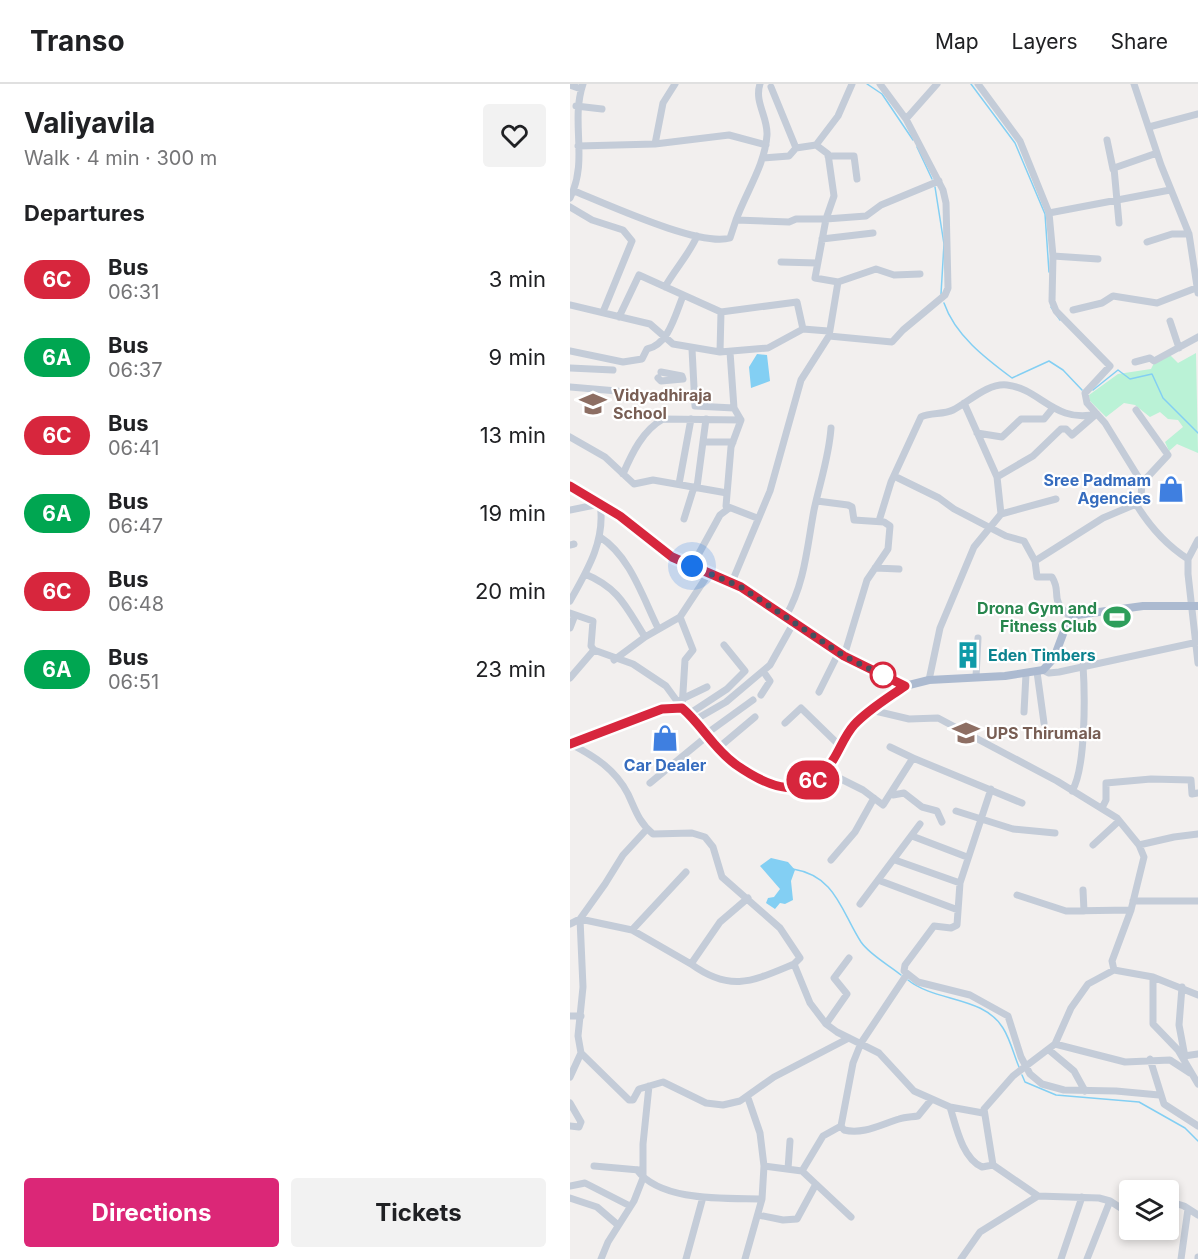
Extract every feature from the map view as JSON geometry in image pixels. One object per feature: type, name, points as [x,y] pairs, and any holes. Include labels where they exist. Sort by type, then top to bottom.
[{"type":"main road","points":[[570,744],[662,709],[687,710],[717,749],[735,764],[780,788],[794,789],[813,781],[825,771],[853,726],[905,686],[929,680],[1026,674],[1040,671],[1054,658],[1072,618],[1143,606],[1194,606]]},
{"type":"street","points":[[655,144],[663,104],[675,84]]},
{"type":"street","points":[[570,85],[582,87],[576,106],[573,131],[580,162],[572,194],[697,236],[730,238],[763,158],[766,145],[767,132],[757,93],[760,84]]},
{"type":"street","points":[[816,145],[838,116],[852,84]]},
{"type":"street","points":[[570,305],[650,324],[673,344],[692,349],[730,352],[768,348],[803,329],[892,342],[945,295],[948,268],[946,203],[939,181],[906,119],[880,84]]},
{"type":"street","points":[[906,119],[937,84]]},
{"type":"street","points":[[978,84],[1020,141],[1048,213],[1053,256],[1052,301],[1056,311],[1110,366],[1085,393],[1087,403],[1105,423],[1142,483],[1141,496],[1136,504],[1103,518],[1035,561]]},
{"type":"street","points":[[1073,310],[1102,303],[1113,296],[1134,297],[1157,303],[1197,290],[1190,234],[1170,190],[1137,85]]},
{"type":"street","points":[[771,87],[796,148]]},
{"type":"street","points":[[576,106],[602,110]]},
{"type":"street","points":[[1149,127],[1198,114]]},
{"type":"street","points":[[578,146],[655,144],[729,135],[766,145]]},
{"type":"street","points":[[1107,140],[1119,223]]},
{"type":"street","points":[[763,158],[789,156],[796,148],[816,145],[823,148],[828,156],[834,196],[826,219],[815,278],[838,282],[876,269],[894,275],[920,274]]},
{"type":"street","points":[[1113,169],[1157,153]]},
{"type":"street","points":[[828,156],[854,156],[857,179]]},
{"type":"street","points":[[736,220],[789,222],[796,219],[866,216],[881,205],[939,181]]},
{"type":"street","points":[[1048,213],[1170,190]]},
{"type":"street","points":[[570,207],[592,220],[623,230],[632,241],[630,251],[603,312]]},
{"type":"street","points":[[822,239],[873,233]]},
{"type":"street","points":[[1147,242],[1172,234],[1190,234]]},
{"type":"street","points":[[665,287],[679,262],[692,249],[697,236]]},
{"type":"street","points":[[1053,256],[1098,259]]},
{"type":"street","points":[[781,262],[817,262]]},
{"type":"street","points":[[619,317],[637,276],[722,312],[797,302],[803,329]]},
{"type":"street","points":[[732,582],[780,459],[801,380],[829,333],[838,282]]},
{"type":"street","points":[[570,351],[633,362],[643,359],[647,349],[657,347],[665,337],[683,297]]},
{"type":"street","points":[[720,352],[722,312]]},
{"type":"street","points":[[1170,321],[1179,348]]},
{"type":"street","points":[[1135,362],[1150,358],[1154,361],[1198,337]]},
{"type":"street","points":[[692,349],[695,406],[734,408]]},
{"type":"street","points":[[730,352],[734,408],[741,420]]},
{"type":"street","points":[[570,368],[613,370]]},
{"type":"street","points":[[879,521],[894,476],[921,417],[948,412],[989,388],[1007,385],[1018,388],[1053,408],[1085,417],[1096,414]]},
{"type":"street","points":[[570,387],[617,391]]},
{"type":"street","points":[[964,403],[997,477],[1001,514]]},
{"type":"street","points":[[977,433],[1002,437],[1022,419],[1044,419],[1053,408]]},
{"type":"street","points":[[1136,410],[1168,455],[1142,483]]},
{"type":"street","points":[[997,477],[1033,456],[1061,429],[1066,429],[1072,435],[1096,414]]},
{"type":"street","points":[[623,474],[635,447],[663,419],[741,420]]},
{"type":"street","points":[[679,484],[691,419]]},
{"type":"street","points":[[684,519],[695,487],[706,419]]},
{"type":"street","points":[[728,508],[727,493],[733,442],[741,420]]},
{"type":"street","points":[[786,616],[798,595],[829,452],[831,428]]},
{"type":"street","points":[[570,437],[605,457],[634,484],[647,480],[727,493]]},
{"type":"street","points":[[703,442],[733,442]]},
{"type":"street","points":[[894,476],[939,498],[988,527],[1024,542],[1035,561],[1037,577],[1052,577],[1056,583],[1055,599],[1062,610],[1072,618]]},
{"type":"street","points":[[570,486],[620,516],[666,553],[732,582],[842,654],[905,686]]},
{"type":"street","points":[[929,680],[940,628],[956,594],[967,560],[988,527],[1001,514],[1056,499]]},
{"type":"street","points":[[817,501],[850,505],[854,520],[879,521],[890,526],[888,549],[867,580],[842,654],[819,692]]},
{"type":"street","points":[[570,510],[600,504]]},
{"type":"street","points":[[570,602],[600,537],[600,504]]},
{"type":"street","points":[[1136,504],[1165,543],[1188,559]]},
{"type":"street","points":[[728,508],[757,518]]},
{"type":"street","points":[[692,566],[720,515],[728,508]]},
{"type":"street","points":[[600,537],[608,542],[626,564],[658,628]]},
{"type":"street","points":[[1198,540],[1188,559],[1198,663]]},
{"type":"street","points":[[875,568],[899,569]]},
{"type":"street","points":[[585,573],[605,582],[617,592],[645,637]]},
{"type":"street","points":[[614,660],[658,628],[680,616],[709,573]]},
{"type":"street","points":[[570,628],[573,614],[592,621],[591,646],[594,650],[614,660],[633,664],[666,686],[687,710]]},
{"type":"street","points":[[680,616],[693,650],[685,660],[687,710]]},
{"type":"street","points":[[687,710],[726,702],[763,671],[780,651],[794,622]]},
{"type":"street","points":[[976,677],[978,638]]},
{"type":"street","points":[[1044,723],[1040,671],[1059,672],[1197,643]]},
{"type":"street","points":[[687,710],[727,689],[745,671],[724,645]]},
{"type":"street","points":[[570,678],[594,650]]},
{"type":"street","points":[[1072,791],[1080,771],[1083,666]]},
{"type":"street","points":[[761,695],[770,681],[763,671]]},
{"type":"street","points":[[1024,712],[1026,674]]},
{"type":"street","points":[[687,710],[708,687]]},
{"type":"street","points":[[650,783],[706,735],[753,700]]},
{"type":"street","points":[[785,723],[801,708],[840,746]]},
{"type":"street","points":[[871,710],[909,719],[938,718],[1102,808],[1119,821],[1144,852],[1131,910],[1112,961],[1114,970]]},
{"type":"street","points":[[717,749],[755,717]]},
{"type":"street","points":[[570,744],[600,759],[620,781],[634,811],[646,829],[653,834],[692,832],[705,837],[713,847],[722,877],[780,928],[800,958],[794,964],[750,982],[728,982],[706,975],[632,930],[580,919]]},
{"type":"street","points":[[890,747],[1022,803]]},
{"type":"street","points":[[825,771],[863,790],[883,805],[913,758]]},
{"type":"street","points":[[1102,808],[1106,800],[1106,783],[1151,779],[1191,780],[1192,794],[1198,793]]},
{"type":"street","points":[[813,781],[825,797]]},
{"type":"street","points":[[991,789],[960,883],[956,926],[934,926],[905,965],[904,971],[924,985],[970,995],[1008,1016],[1018,1049],[1030,1074],[1042,1084],[1064,1090],[1159,1095]]},
{"type":"street","points":[[891,793],[904,793],[922,807],[938,811],[942,822]]},
{"type":"street","points":[[831,860],[855,832],[874,798]]},
{"type":"street","points":[[956,811],[1013,829],[1055,833]]},
{"type":"street","points":[[1093,845],[1119,821]]},
{"type":"street","points":[[860,904],[920,824]]},
{"type":"street","points":[[570,924],[580,919],[622,855],[646,829]]},
{"type":"street","points":[[1138,845],[1164,838],[1198,834]]},
{"type":"street","points":[[912,836],[967,857]]},
{"type":"street","points":[[895,860],[960,883]]},
{"type":"street","points":[[632,930],[686,872]]},
{"type":"street","points":[[878,880],[958,910]]},
{"type":"street","points":[[1083,890],[1084,911]]},
{"type":"street","points":[[1017,895],[1066,911],[1131,910]]},
{"type":"street","points":[[691,964],[720,922],[748,898]]},
{"type":"street","points":[[1133,901],[1198,901]]},
{"type":"street","points":[[570,1077],[581,1053],[578,1036],[583,987],[580,919]]},
{"type":"street","points":[[826,1023],[847,994],[834,978],[849,958]]},
{"type":"street","points":[[794,964],[817,1014],[826,1023],[879,1053],[914,1091],[950,1107],[983,1113]]},
{"type":"street","points":[[983,1113],[1013,1076],[1055,1044],[1071,1008],[1088,984],[1114,970],[1153,977],[1198,994]]},
{"type":"street","points":[[802,1171],[823,1136],[841,1126],[854,1064],[861,1043],[907,974]]},
{"type":"street","points":[[1153,977],[1153,1024],[1178,1050],[1198,1084]]},
{"type":"street","points":[[1182,987],[1179,1025],[1190,1073]]},
{"type":"street","points":[[570,1016],[581,1016]]},
{"type":"street","points":[[581,1053],[629,1100],[633,1100],[639,1089],[659,1082],[671,1084],[706,1103],[715,1105],[747,1098],[774,1077],[849,1038]]},
{"type":"street","points":[[1055,1044],[1125,1062],[1150,1059],[1170,1060],[1190,1073]]},
{"type":"street","points":[[1049,1050],[1071,1068],[1086,1091]]},
{"type":"street","points":[[1185,1056],[1198,1054]]},
{"type":"street","points":[[1150,1059],[1159,1095],[1172,1111],[1198,1126]]},
{"type":"street","points":[[601,1259],[630,1206],[641,1173],[649,1086]]},
{"type":"street","points":[[745,1259],[762,1199],[764,1166],[760,1133],[747,1098]]},
{"type":"street","points":[[841,1126],[844,1130],[852,1131],[889,1125],[901,1118],[918,1116],[931,1100]]},
{"type":"street","points":[[570,1103],[581,1122],[579,1127],[570,1126]]},
{"type":"street","points":[[950,1107],[968,1155],[978,1166],[993,1165],[1038,1196]]},
{"type":"street","points":[[983,1113],[992,1144],[993,1165]]},
{"type":"street","points":[[788,1169],[790,1141]]},
{"type":"street","points":[[594,1166],[641,1173],[683,1195],[762,1199]]},
{"type":"street","points":[[764,1166],[802,1171],[851,1217]]},
{"type":"street","points":[[570,1186],[585,1183],[630,1206]]},
{"type":"street","points":[[758,1215],[797,1219],[816,1184]]},
{"type":"street","points":[[961,1259],[980,1232],[1038,1196],[1082,1197],[1110,1201],[1119,1207]]},
{"type":"street","points":[[686,1259],[703,1197]]},
{"type":"street","points":[[1061,1259],[1082,1197]]},
{"type":"street","points":[[571,1201],[597,1207],[618,1225]]},
{"type":"street","points":[[1088,1259],[1110,1201]]},
{"type":"street","points":[[1179,1205],[1198,1215]]},
{"type":"street","points":[[1181,1259],[1188,1209]]},
{"type":"green space","points":[[1196,353],[1198,453],[1177,444],[1169,451],[1165,442],[1183,427],[1178,420],[1168,419],[1160,412],[1150,417],[1135,405],[1124,403],[1106,417],[1090,401],[1089,395],[1118,374],[1151,369],[1154,363],[1170,355],[1178,363]]},
{"type":"water","points":[[757,354],[767,355],[770,381],[751,388],[749,367]]},
{"type":"water","points":[[771,858],[788,862],[795,870],[791,881],[793,900],[785,904],[780,903],[775,909],[766,903],[768,898],[774,897],[780,889],[760,866]]},
{"type":"waterway","points":[[867,84],[882,94],[913,140]]},
{"type":"waterway","points":[[971,84],[1015,143],[1045,214],[1049,272]]},
{"type":"waterway","points":[[917,147],[932,179]]},
{"type":"waterway","points":[[935,187],[944,244],[941,294]]},
{"type":"waterway","points":[[944,303],[963,336],[1012,378],[1049,361],[1063,370],[1082,390]]},
{"type":"waterway","points":[[1051,307],[1060,320]]},
{"type":"waterway","points":[[1093,390],[1118,370],[1130,379],[1152,374],[1163,398],[1198,433]]},
{"type":"waterway","points":[[793,869],[819,879],[828,887],[865,947],[901,975]]},
{"type":"waterway","points":[[908,980],[919,987],[984,1010],[995,1018],[1010,1042],[1019,1067]]},
{"type":"waterway","points":[[1022,1075],[1025,1082],[1056,1095],[1139,1102],[1185,1128],[1198,1141]]},
{"type":"bus line","name":"6C","points":[[570,486],[586,498],[620,516],[672,557],[732,582],[758,597],[844,656],[905,686],[853,726],[825,771],[813,781],[794,789],[768,784],[735,764],[714,746],[682,708],[662,709],[570,744]]},
{"type":"place","name":"Vidyadhiraja School","points":[[593,404]]},
{"type":"place","name":"Sree Padmam Agencies","points":[[1171,489]]},
{"type":"place","name":"Drona Gym and Fitness Club","points":[[1117,617]]},
{"type":"place","name":"Eden Timbers","points":[[968,655]]},
{"type":"place","name":"UPS Thirumala","points":[[966,733]]},
{"type":"place","name":"Car Dealer","points":[[665,738]]},
{"type":"route","points":[[692,566],[741,587],[844,656],[886,677],[883,675]]}]
